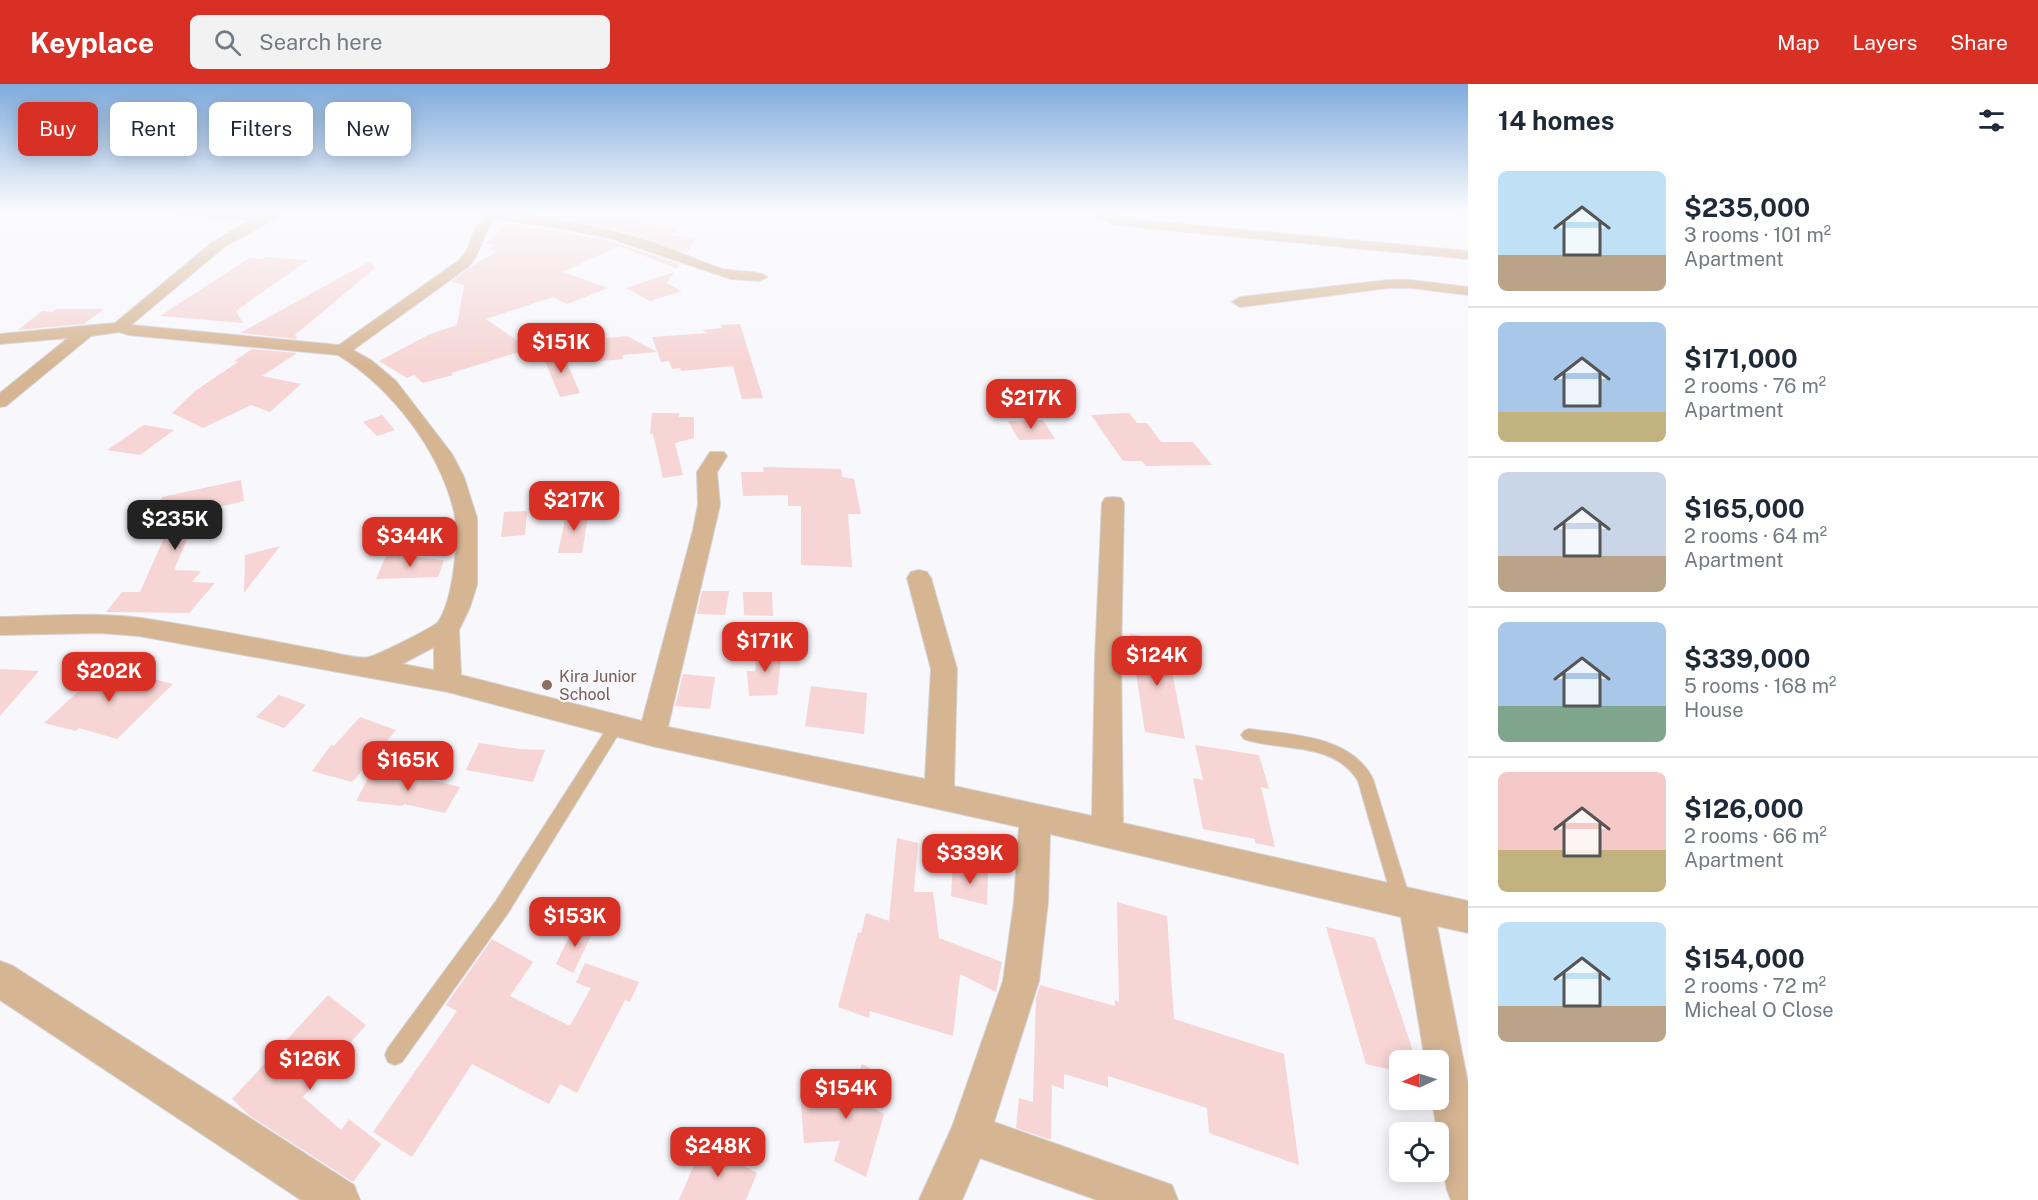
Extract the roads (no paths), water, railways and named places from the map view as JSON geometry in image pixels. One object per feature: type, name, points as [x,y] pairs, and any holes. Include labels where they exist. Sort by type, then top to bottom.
[{"type":"street","points":[[120,327],[197,262]]},
{"type":"street","points":[[342,350],[466,262]]},
{"type":"street","points":[[693,262],[729,276],[760,277]]},
{"type":"street","points":[[1240,302],[1388,284],[1411,284],[1468,291]]},
{"type":"street","points":[[0,339],[120,327],[129,330],[342,350],[365,364],[390,384],[445,458],[454,477],[466,518],[465,585],[458,607],[446,630],[448,682]]},
{"type":"street","points":[[0,402],[86,332]]},
{"type":"street","points":[[652,735],[704,530],[709,505],[707,472],[717,456]]},
{"type":"street","points":[[1107,834],[1108,658],[1113,503]]},
{"type":"street","points":[[919,578],[944,669],[939,795]]},
{"type":"street","points":[[2,628],[80,624],[139,627],[448,682],[652,735],[939,795],[1468,917]]},
{"type":"street","points":[[371,669],[446,630]]},
{"type":"street","points":[[940,1200],[970,1134],[1021,981],[1031,902],[1035,817]]},
{"type":"street","points":[[1409,903],[1468,1190]]},
{"type":"street","points":[[0,979],[339,1200]]},
{"type":"street","points":[[970,1134],[1157,1200]]},
{"type":"lane","points":[[395,1055],[502,907],[616,726]]},
{"type":"lane","points":[[1249,735],[1337,751],[1353,760],[1362,770],[1409,903]]},
{"type":"place","name":"Kira Junior School","points":[[547,685]]}]
